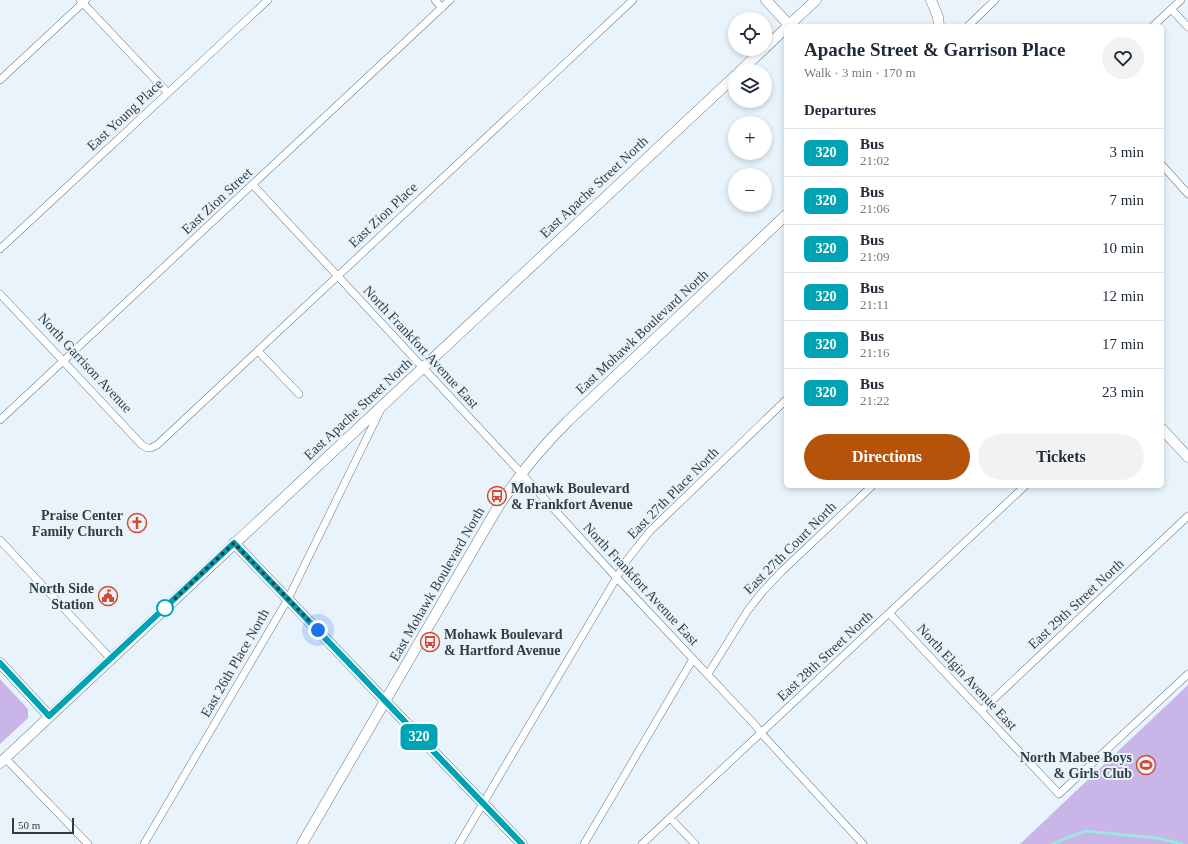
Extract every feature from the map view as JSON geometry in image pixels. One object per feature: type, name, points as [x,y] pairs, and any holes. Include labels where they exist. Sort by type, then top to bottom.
[{"type":"street","name":"East Young Place","points":[[0,249],[268,0]]},
{"type":"street","points":[[435,0],[442,8]]},
{"type":"street","name":"East Zion Street","points":[[0,420],[450,0]]},
{"type":"street","name":"East Zion Place","points":[[151,448],[157,445],[633,0]]},
{"type":"street","points":[[766,0],[787,24]]},
{"type":"street","points":[[791,24],[816,0]]},
{"type":"street","points":[[930,0],[938,17],[939,24]]},
{"type":"street","points":[[970,24],[995,0]]},
{"type":"street","points":[[1155,24],[1180,0]]},
{"type":"street","points":[[0,80],[83,1],[168,93]]},
{"type":"street","points":[[1171,9],[1188,27]]},
{"type":"street","points":[[772,41],[784,30]]},
{"type":"street","points":[[747,64],[756,56]]},
{"type":"street","name":"East Apache Street North","points":[[3,760],[728,83]]},
{"type":"street","points":[[1164,167],[1188,194]]},
{"type":"street","name":"North Frankfort Avenue East","points":[[253,185],[616,577],[708,674],[863,844]]},
{"type":"street","name":"East Mohawk Boulevard North","points":[[302,844],[510,487],[535,455],[568,421],[784,217]]},
{"type":"street","name":"North Garrison Avenue","points":[[0,294],[142,445],[147,448],[151,448]]},
{"type":"street","points":[[258,351],[299,394]]},
{"type":"street","name":"East 27th Place North","points":[[459,844],[627,560],[650,531],[784,402]]},
{"type":"street","name":"East 26th Place North","points":[[144,844],[288,599],[382,405]]},
{"type":"street","points":[[1164,431],[1188,456]]},
{"type":"street","name":"East 27th Court North","points":[[708,674],[748,610],[764,590],[870,488]]},
{"type":"street","name":"East 28th Street North","points":[[642,844],[1023,488]]},
{"type":"street","name":"East 29th Street North","points":[[981,711],[1188,516]]},
{"type":"street","points":[[0,540],[111,659]]},
{"type":"street","points":[[234,543],[522,844]]},
{"type":"street","name":"North Elgin Avenue East","points":[[889,613],[1059,794],[1188,674]]},
{"type":"street","points":[[584,844],[693,659]]},
{"type":"street","points":[[0,664],[49,716]]},
{"type":"street","points":[[3,760],[88,844]]},
{"type":"street","points":[[670,818],[695,844]]},
{"type":"shaded area","points":[[0,679],[28,709],[28,718],[0,744]]},
{"type":"shaded area","name":"North Mabee Boys & Girls Club","points":[[1188,685],[1188,844],[1020,844]]},
{"type":"waterway","points":[[1052,844],[1085,831],[1157,838],[1182,844]]},
{"type":"bus line","name":"320","points":[[0,663],[49,716],[234,543],[522,844]]},
{"type":"place","name":"Mohawk Boulevard & Frankfort Avenue","points":[[497,496]]},
{"type":"place","name":"Praise Center Family Church","points":[[137,523]]},
{"type":"place","name":"North Side Station","points":[[108,596]]},
{"type":"place","name":"Mohawk Boulevard & Hartford Avenue","points":[[430,642]]},
{"type":"place","name":"North Mabee Boys & Girls Club","points":[[1146,765]]},
{"type":"route","points":[[165,608],[234,543],[318,630]]}]
